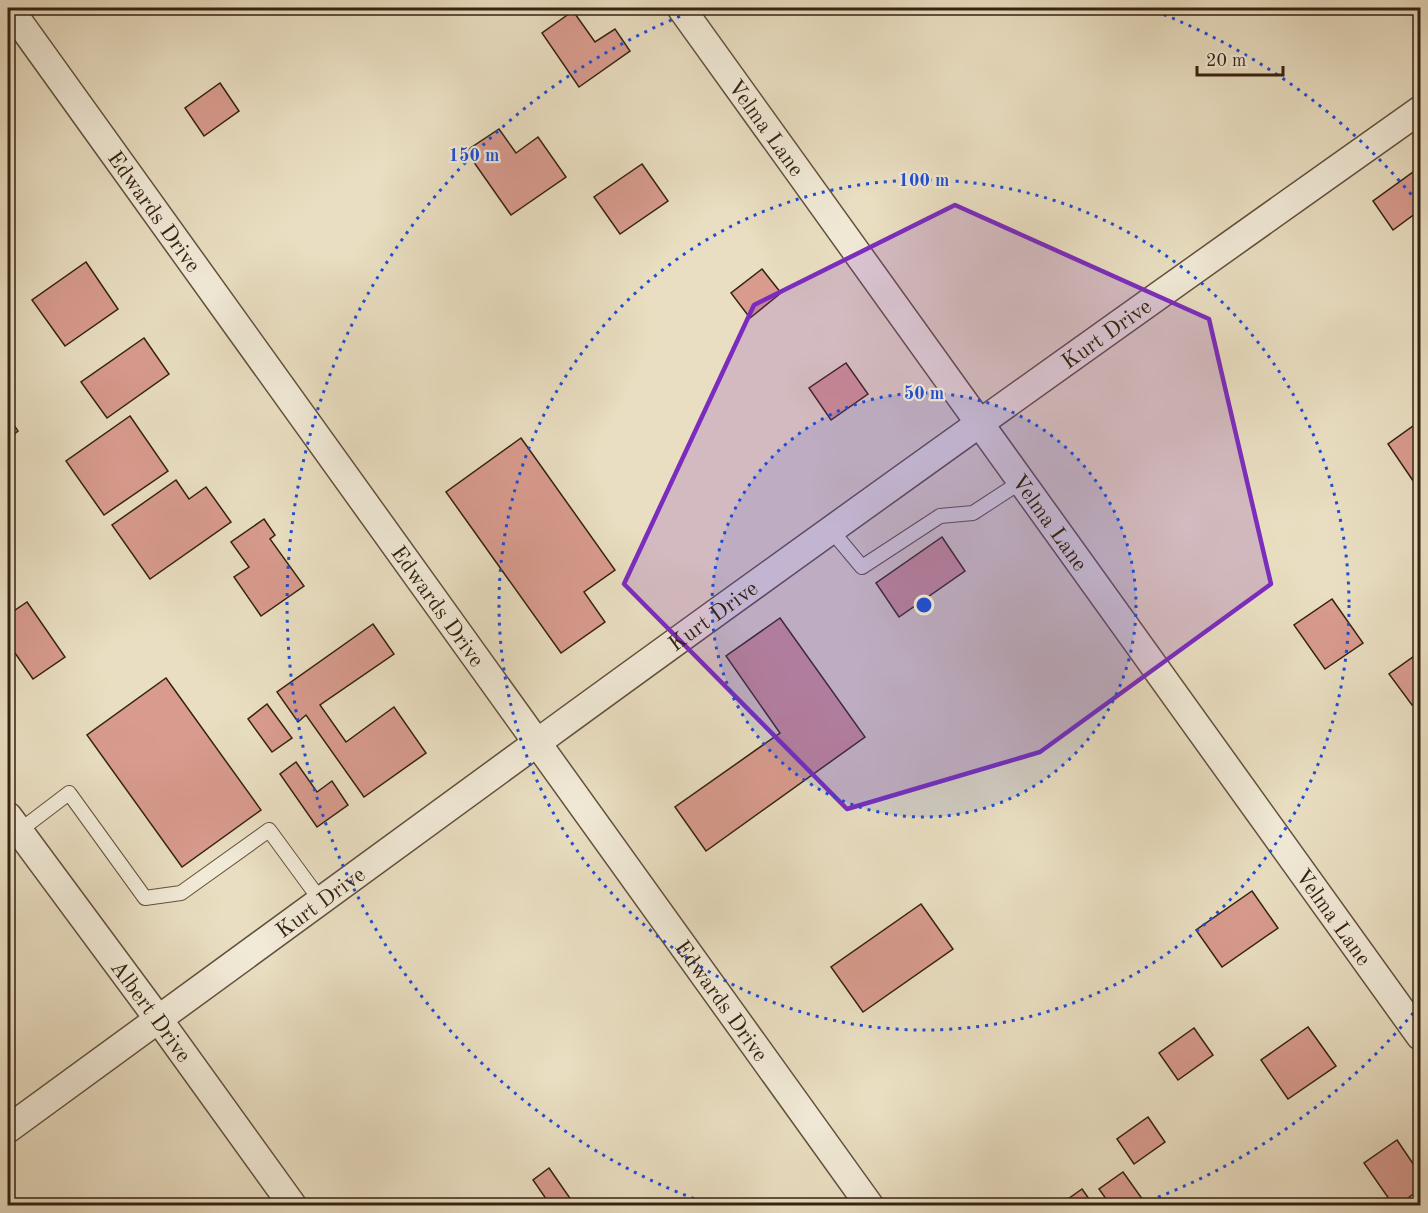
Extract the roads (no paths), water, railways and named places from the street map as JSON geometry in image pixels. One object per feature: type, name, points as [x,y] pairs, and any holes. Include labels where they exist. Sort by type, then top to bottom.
[{"type":"street","name":"Edwards Drive","points":[[9,8],[870,1206]]},
{"type":"street","name":"Velma Lane","points":[[681,8],[1420,1036]]},
{"type":"street","name":"Kurt Drive","points":[[8,1129],[831,530],[1420,110]]},
{"type":"street","name":"Albert Drive","points":[[13,823],[293,1206]]},
{"type":"lane","points":[[831,530],[862,567],[940,516],[973,513],[1022,481]]},
{"type":"lane","points":[[13,823],[69,793],[145,898],[181,893],[269,830],[321,901]]}]
